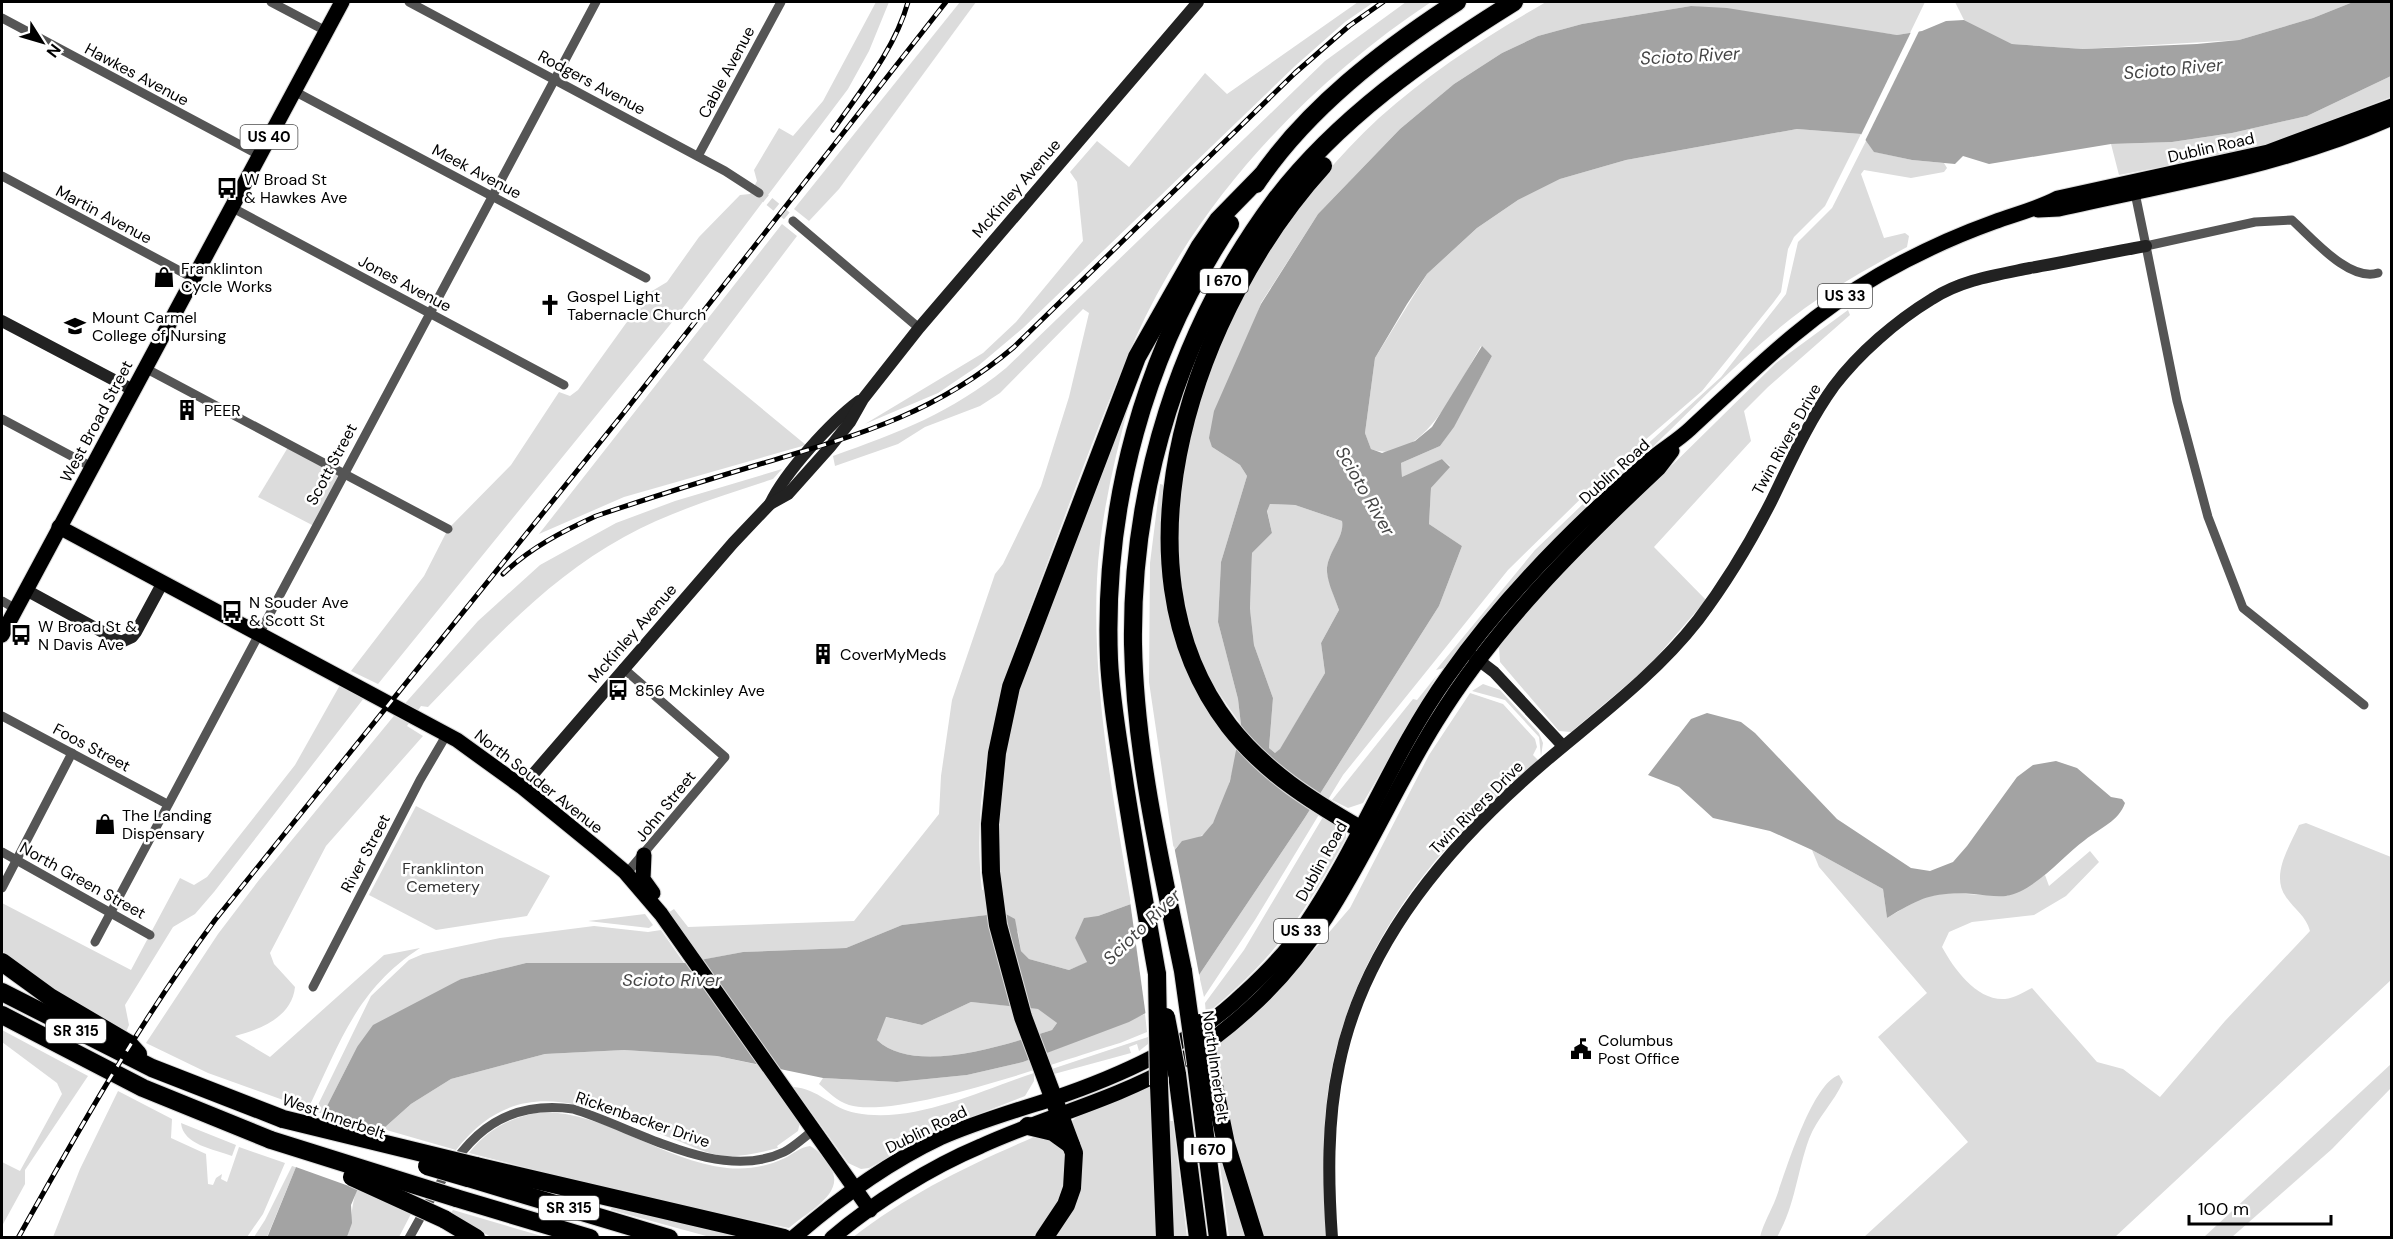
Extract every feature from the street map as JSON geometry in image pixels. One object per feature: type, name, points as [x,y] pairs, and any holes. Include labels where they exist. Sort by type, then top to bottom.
[{"type":"highway","name":"I 670","points":[[1198,1238],[1177,1074],[1157,974],[1114,715],[1109,659],[1110,599],[1119,498],[1134,434],[1168,334],[1202,267],[1262,175],[1302,128],[1354,79],[1415,29],[1457,2]]},
{"type":"highway","name":"I 670","points":[[1202,1060],[1152,816],[1138,716],[1133,645],[1135,594],[1146,493],[1165,418],[1191,344],[1227,275],[1275,202],[1314,157],[1407,74],[1514,2]]},
{"type":"highway","points":[[1360,829],[1291,788],[1252,754],[1228,725],[1206,690],[1181,623],[1172,572],[1169,524],[1177,446],[1195,386],[1222,318],[1273,231],[1312,178],[1407,74]]},
{"type":"highway","points":[[1044,1238],[1059,1220],[1072,1188],[1075,1168],[1072,1146],[1009,973],[998,925],[991,872],[990,824],[994,777],[1011,687],[1137,357],[1200,246],[1218,220],[1262,175]]},
{"type":"highway","points":[[2,962],[50,998],[128,1043],[152,1068]]},
{"type":"highway","points":[[1157,974],[1165,1238]]},
{"type":"highway","name":"West Innerbelt","points":[[2,992],[152,1068],[283,1119],[472,1172],[669,1238]]},
{"type":"highway","name":"SR 315","points":[[2,1015],[143,1088],[271,1140],[590,1238]]},
{"type":"highway","points":[[1202,1060],[1255,1238]]},
{"type":"highway","name":"North Innerbelt","points":[[1202,1060],[1218,1238]]},
{"type":"highway","points":[[1028,1126],[1053,1132],[1072,1146]]},
{"type":"highway","points":[[271,1140],[444,1219],[476,1238]]},
{"type":"highway","points":[[472,1172],[784,1238]]},
{"type":"main road","name":"West Broad Street","points":[[2,635],[342,2]]},
{"type":"main road","name":"McKinley Avenue","points":[[522,787],[623,668],[770,504],[777,488],[841,414],[863,399],[920,328],[1198,2]]},
{"type":"main road","name":"Dublin Road","points":[[832,1238],[870,1210],[945,1164],[979,1146],[1028,1126],[1056,1106],[1169,1049],[1239,998],[1279,958],[1304,928],[1400,752],[1435,694],[1466,650],[1527,578],[1651,459],[1686,432],[1764,359],[1838,301],[1880,274],[1953,238],[2035,210],[2058,198],[2268,152],[2391,106]]},
{"type":"main road","name":"Dublin Road","points":[[2035,210],[2059,209],[2242,170],[2316,149],[2391,118]]},
{"type":"main road","name":"Twin Rivers Drive","points":[[1332,1238],[1330,1179],[1333,1100],[1349,1028],[1371,972],[1414,899],[1462,840],[1563,746],[1648,676],[1698,620],[1742,555],[1819,410],[1844,374],[1867,350],[1929,300],[1964,283],[2146,246]]},
{"type":"main road","points":[[2,321],[133,390]]},
{"type":"main road","name":"Dublin Road","points":[[794,1238],[855,1189],[904,1157],[939,1139],[1119,1091],[1175,1064],[1238,1018],[1275,984],[1328,918],[1414,759],[1479,660],[1537,591],[1659,468],[1686,432]]},
{"type":"main road","name":"North Souder Avenue","points":[[59,527],[447,734],[522,787],[626,874],[656,908],[870,1210]]},
{"type":"main road","points":[[26,590],[115,639],[127,640],[136,632],[163,582]]},
{"type":"main road","points":[[1466,650],[1494,672],[1563,746]]},
{"type":"main road","points":[[1238,1018],[1252,993],[1279,966],[1327,902],[1350,860],[1360,829]]},
{"type":"main road","points":[[644,855],[644,879],[654,893],[656,908]]},
{"type":"street","points":[[271,2],[326,32]]},
{"type":"street","name":"Rodgers Avenue","points":[[409,2],[698,156],[759,193]]},
{"type":"street","name":"Scott Street","points":[[95,942],[343,472],[596,2]]},
{"type":"street","name":"Cable Avenue","points":[[698,156],[780,2]]},
{"type":"street","name":"Hawkes Avenue","points":[[2,18],[259,155]]},
{"type":"street","name":"Meek Avenue","points":[[294,91],[646,278]]},
{"type":"street","name":"Martin Avenue","points":[[2,176],[193,278]]},
{"type":"street","points":[[2135,193],[2177,401],[2208,517],[2243,608],[2364,705]]},
{"type":"street","name":"Jones Avenue","points":[[231,207],[564,385]]},
{"type":"street","points":[[2146,246],[2254,222],[2292,220],[2352,272],[2378,273]]},
{"type":"street","points":[[794,221],[920,328]]},
{"type":"street","points":[[145,368],[448,529]]},
{"type":"street","points":[[2,419],[92,467]]},
{"type":"street","points":[[2,601],[16,609]]},
{"type":"street","name":"John Street","points":[[623,668],[725,757],[626,874]]},
{"type":"street","name":"Foos Street","points":[[2,716],[167,804]]},
{"type":"street","name":"River Street","points":[[313,987],[420,780],[447,734]]},
{"type":"street","points":[[2,888],[72,753]]},
{"type":"street","name":"North Green Street","points":[[2,852],[111,911],[150,935]]},
{"type":"street","name":"Rickenbacker Drive","points":[[409,1238],[461,1151],[478,1132],[496,1119],[515,1112],[553,1106],[573,1109],[693,1154],[734,1162],[754,1161],[780,1153],[814,1130]]},
{"type":"green space","points":[[876,2],[889,2],[869,51],[848,89],[673,321],[378,684],[351,671],[424,576],[448,529],[511,465],[559,392],[570,396],[578,390],[647,294],[667,282],[699,237],[740,195],[750,194],[757,181],[754,170],[779,128],[793,136],[823,101]]},
{"type":"green space","points":[[960,2],[976,2],[839,189],[809,221],[794,209]]},
{"type":"green space","points":[[1358,2],[1374,2],[1345,22],[1295,66],[1023,328],[978,366],[938,393],[865,424],[983,353],[1016,322],[1083,241],[1077,182],[1070,172],[1097,141],[1129,167],[1205,73],[1227,94]]},
{"type":"green space","points":[[1406,2],[1431,2],[1385,34],[1341,70],[1259,150],[1190,240],[1160,289],[1135,339],[1104,413],[1008,670],[992,732],[982,795],[980,858],[982,890],[1001,886],[997,855],[1001,769],[1022,676],[1125,403],[1129,404],[1104,512],[1097,579],[1096,620],[1105,742],[1131,904],[1098,916],[1075,938],[1088,962],[1069,970],[1029,959],[1021,951],[1018,932],[1004,913],[902,925],[846,948],[743,952],[701,960],[668,913],[674,909],[688,927],[854,921],[939,814],[941,776],[952,700],[995,574],[1003,564],[1041,486],[1069,397],[1089,313],[1083,309],[1000,393],[980,406],[925,427],[898,444],[835,466],[833,456],[924,420],[986,384],[1006,368],[1325,61]]},
{"type":"green space","points":[[1546,2],[1925,2],[1910,33],[1897,35],[1691,6],[1582,24],[1538,36],[1502,53],[1454,84],[1400,129],[1318,214],[1261,303],[1212,447],[1240,465],[1247,476],[1221,562],[1218,622],[1238,699],[1241,725],[1219,693],[1201,659],[1182,586],[1179,512],[1189,438],[1210,366],[1242,296],[1282,231],[1328,171],[1379,118],[1418,85],[1481,42]]},
{"type":"green space","points":[[1955,2],[2353,2],[2313,18],[2239,40],[2083,49],[2012,44],[1964,20]]},
{"type":"green space","points":[[2391,76],[2391,97],[2256,149],[2119,175],[2111,144],[2172,142],[2232,133],[2307,116]]},
{"type":"green space","points":[[1797,129],[1861,134],[1825,206],[1794,237],[1788,249],[1781,292],[1702,391],[1608,472],[1508,570],[1343,775],[1255,920],[1204,997],[1199,975],[1304,819],[1439,606],[1462,546],[1429,524],[1431,488],[1450,466],[1442,459],[1402,478],[1401,463],[1440,446],[1454,426],[1492,356],[1481,346],[1437,418],[1423,434],[1407,446],[1390,451],[1371,449],[1365,433],[1375,358],[1427,274],[1477,228],[1518,200],[1560,179],[1626,160]]},
{"type":"green space","points":[[1866,141],[1875,152],[1912,160],[1944,163],[1947,168],[1944,172],[1911,178],[1864,170],[1861,174],[1884,238],[1905,233],[1909,236],[1907,247],[1817,300],[1761,344],[1561,536],[1512,587],[1444,668],[1436,670],[1535,550],[1721,377],[1786,294],[1798,242],[1832,208]]},
{"type":"green space","points":[[782,224],[797,236],[703,360],[806,445],[624,497],[539,534]]},
{"type":"green space","points":[[1848,310],[1850,315],[1744,411],[1751,441],[1654,547],[1706,600],[1648,667],[1571,732],[1559,731],[1500,662],[1499,647],[1505,638],[1543,594],[1597,539],[1776,363]]},
{"type":"green space","points":[[290,444],[343,472],[314,526],[258,497]]},
{"type":"green space","points":[[782,469],[773,479],[660,519],[596,554],[569,573],[520,614],[428,707],[421,706],[407,726],[423,736],[326,846],[270,953],[274,964],[295,987],[288,1006],[274,1020],[255,1030],[235,1036],[270,1057],[384,955],[420,948],[398,964],[365,1000],[341,1040],[308,1109],[208,1073],[146,1043],[218,934],[259,880],[393,717],[478,621],[540,565],[616,523],[675,501]]},
{"type":"green space","points":[[1160,484],[1164,485],[1164,559],[1175,626],[1198,689],[1238,752],[1224,798],[1214,821],[1201,836],[1184,842],[1174,851],[1149,682],[1150,563]]},
{"type":"green space","points":[[1270,504],[1295,505],[1342,521],[1341,534],[1327,565],[1328,577],[1339,610],[1321,643],[1325,673],[1280,750],[1275,753],[1269,748],[1273,698],[1254,645],[1250,610],[1252,553],[1272,533],[1267,510]]},
{"type":"green space","points":[[1437,675],[1363,803],[1348,808],[1332,800],[1413,699],[1417,700]]},
{"type":"green space","points":[[1483,684],[1500,690],[1539,733],[1543,743],[1541,756],[1539,737],[1505,700],[1472,691]]},
{"type":"green space","points":[[340,685],[364,698],[214,892],[195,914],[173,927],[125,1005],[129,1025],[126,1032],[56,992],[2,951],[2,903],[131,970],[180,878],[194,885],[207,877],[295,765]]},
{"type":"green space","points":[[1470,693],[1503,704],[1535,739],[1537,747],[1533,755],[1538,760],[1466,828],[1422,878],[1384,934],[1354,995],[1334,1059],[1328,1092],[1324,1164],[1327,1237],[1263,1237],[1230,1137],[1213,1048],[1277,993],[1350,908],[1429,755]]},
{"type":"green space","name":"Franklinton Cemetery","points":[[416,806],[550,876],[527,916],[436,930],[369,895]]},
{"type":"green space","points":[[1323,817],[1342,827],[1346,832],[1346,838],[1316,890],[1270,954],[1230,994],[1206,1014],[1205,1003],[1244,950]]},
{"type":"green space","points":[[2306,823],[2391,857],[2391,980],[2115,1237],[1864,1237],[1968,1142],[1878,1037],[1927,993],[1819,867],[1812,850],[1883,889],[1887,918],[1921,898],[1945,893],[2007,896],[2045,875],[2049,886],[2090,851],[2099,862],[2066,896],[2034,915],[1972,922],[1949,932],[1942,947],[1960,974],[1985,995],[2005,999],[2032,988],[2097,1062],[2123,1069],[2160,1097],[2225,1021],[2310,931],[2303,917],[2286,897],[2280,879],[2283,861],[2291,842],[2299,825]]},
{"type":"green space","points":[[645,914],[653,925],[649,928],[588,921]]},
{"type":"green space","points":[[594,926],[648,932],[661,930],[684,963],[526,963],[461,979],[357,1047],[323,1114],[315,1111],[371,996],[409,960],[423,954],[500,938]]},
{"type":"green space","points":[[971,1002],[1039,1009],[1057,1023],[1052,1030],[1011,1043],[962,1054],[914,1056],[894,1050],[877,1040],[885,1017],[922,1025]]},
{"type":"green space","points":[[1145,1014],[1147,1032],[1120,1043],[1023,1074],[942,1096],[904,1104],[872,1107],[849,1105],[837,1099],[819,1084],[823,1078],[897,1082],[967,1075],[1023,1062]]},
{"type":"green space","points":[[2,1030],[88,1076],[25,1170],[25,1184],[2,1226],[2,1162],[20,1171],[62,1094],[57,1083],[2,1042]]},
{"type":"green space","points":[[1148,1037],[1148,1044],[1139,1051],[1137,1044],[1129,1047],[1131,1053],[1054,1074],[1052,1069]]},
{"type":"green space","points":[[624,1050],[717,1056],[759,1065],[800,1122],[798,1131],[777,1146],[778,1148],[758,1153],[724,1156],[699,1150],[617,1117],[560,1102],[533,1102],[507,1109],[481,1124],[456,1150],[383,1129],[411,1104],[451,1079],[545,1054]]},
{"type":"green space","points":[[2391,1064],[2391,1088],[2332,1149],[2232,1237],[2204,1237]]},
{"type":"green space","points":[[1034,1073],[1034,1081],[1025,1096],[933,1132],[869,1168],[861,1169],[848,1163],[793,1087],[810,1091],[847,1111],[878,1115],[901,1114],[946,1104]]},
{"type":"green space","points":[[1839,1075],[1843,1082],[1809,1139],[1783,1225],[1777,1237],[1760,1237],[1810,1111],[1819,1094],[1829,1082]]},
{"type":"green space","points":[[1150,1085],[1158,1237],[1051,1238],[1058,1230],[1071,1122],[1080,1114]]},
{"type":"green space","points":[[118,1091],[172,1119],[171,1138],[206,1154],[208,1184],[213,1185],[216,1178],[222,1174],[221,1179],[227,1182],[239,1147],[285,1163],[263,1214],[247,1237],[53,1237],[80,1169]]},
{"type":"green space","points":[[541,1112],[566,1114],[589,1120],[703,1164],[727,1168],[742,1169],[764,1166],[810,1146],[829,1166],[834,1175],[834,1184],[823,1201],[789,1228],[635,1196],[469,1153],[484,1137],[501,1125]]},
{"type":"green space","points":[[1167,1121],[1173,1121],[1187,1237],[1171,1237]]},
{"type":"green space","points":[[181,1123],[236,1145],[232,1156],[193,1141],[183,1130]]},
{"type":"green space","points":[[1034,1137],[1063,1143],[1067,1169],[1057,1206],[1051,1217],[1033,1237],[852,1238],[917,1194],[986,1158]]},
{"type":"green space","points":[[1217,1141],[1249,1237],[1229,1237]]},
{"type":"green space","points":[[292,1166],[296,1167],[267,1237],[254,1237],[265,1220]]},
{"type":"green space","points":[[357,1189],[412,1212],[399,1237],[347,1238]]},
{"type":"green space","points":[[612,1206],[746,1237],[710,1237],[611,1210]]},
{"type":"green space","points":[[453,1210],[545,1237],[491,1237],[450,1214]]},
{"type":"water","name":"Scioto River","points":[[2353,2],[2391,2],[2391,76],[2307,116],[2232,133],[2172,142],[2111,144],[1989,164],[1963,156],[1955,164],[1912,160],[1874,152],[1861,134],[1797,129],[1626,160],[1560,179],[1518,200],[1477,228],[1427,274],[1375,358],[1365,433],[1371,449],[1382,453],[1415,441],[1432,427],[1482,346],[1492,356],[1454,427],[1440,446],[1401,463],[1402,477],[1442,459],[1450,467],[1431,488],[1429,524],[1462,546],[1439,606],[1304,819],[1199,975],[1172,999],[1129,1022],[1023,1062],[967,1075],[897,1082],[823,1078],[717,1056],[624,1050],[545,1054],[451,1079],[411,1104],[383,1129],[351,1205],[352,1223],[347,1237],[267,1238],[296,1167],[357,1047],[373,1025],[461,979],[526,963],[684,963],[743,952],[846,948],[902,925],[1004,913],[1015,919],[1021,951],[1029,959],[1069,970],[1087,962],[1075,938],[1084,918],[1098,916],[1131,904],[1182,841],[1202,836],[1213,823],[1230,781],[1241,725],[1238,699],[1218,622],[1221,562],[1247,476],[1240,465],[1212,447],[1209,438],[1214,411],[1261,304],[1318,214],[1400,129],[1454,84],[1502,53],[1538,36],[1582,24],[1691,6],[1727,8],[1897,35],[1922,31],[1946,21],[1964,20],[2012,44],[2083,49],[2239,40],[2313,18]],"holes":[[[1270,504],[1295,505],[1342,521],[1341,533],[1327,565],[1329,581],[1339,610],[1321,643],[1325,673],[1280,749],[1275,753],[1269,748],[1273,698],[1254,645],[1250,609],[1252,553],[1272,533],[1267,511]],[[971,1002],[1038,1009],[1057,1023],[1052,1030],[1011,1043],[962,1054],[914,1056],[894,1050],[877,1040],[886,1017],[922,1025]]]},
{"type":"water","points":[[1707,713],[1741,722],[1755,733],[1837,819],[1911,868],[1930,871],[1953,862],[2017,777],[2033,765],[2056,761],[2077,768],[2111,797],[2122,799],[2125,803],[2114,819],[2076,847],[2038,880],[2017,893],[2006,896],[1937,895],[1909,905],[1887,918],[1883,889],[1812,850],[1770,831],[1713,818],[1679,787],[1648,775],[1691,719]]},
{"type":"pier","points":[[1920,29],[1864,143],[1860,137],[1912,30]]},
{"type":"pier","points":[[1174,846],[1200,979],[1174,1002],[1146,1017],[1130,901]]},
{"type":"pier","points":[[320,1113],[386,1131],[360,1190],[293,1166]]},
{"type":"tunnel","points":[[759,193],[793,221]]},
{"type":"railway","points":[[833,130],[886,53],[908,2]]},
{"type":"railway","points":[[18,1238],[136,1036],[215,920],[622,415],[946,2]]},
{"type":"railway","points":[[503,574],[524,556],[547,541],[596,516],[860,433],[923,407],[954,390],[1014,347],[1295,73],[1349,26],[1383,2]]},
{"type":"place","name":"W Broad St & Hawkes Ave","points":[[227,188]]},
{"type":"place","name":"Franklinton Cycle Works","points":[[164,277]]},
{"type":"place","name":"Gospel Light Tabernacle Church","points":[[550,305]]},
{"type":"place","name":"Mount Carmel College of Nursing","points":[[75,326]]},
{"type":"place","name":"PEER","points":[[187,410]]},
{"type":"place","name":"N Souder Ave & Scott St","points":[[232,611]]},
{"type":"place","name":"W Broad St & N Davis Ave","points":[[21,635]]},
{"type":"place","name":"CoverMyMeds","points":[[823,654]]},
{"type":"place","name":"856 Mckinley Ave","points":[[618,690]]},
{"type":"place","name":"The Landing Dispensary","points":[[105,824]]},
{"type":"place","name":"Columbus Post Office","points":[[1581,1049]]}]
